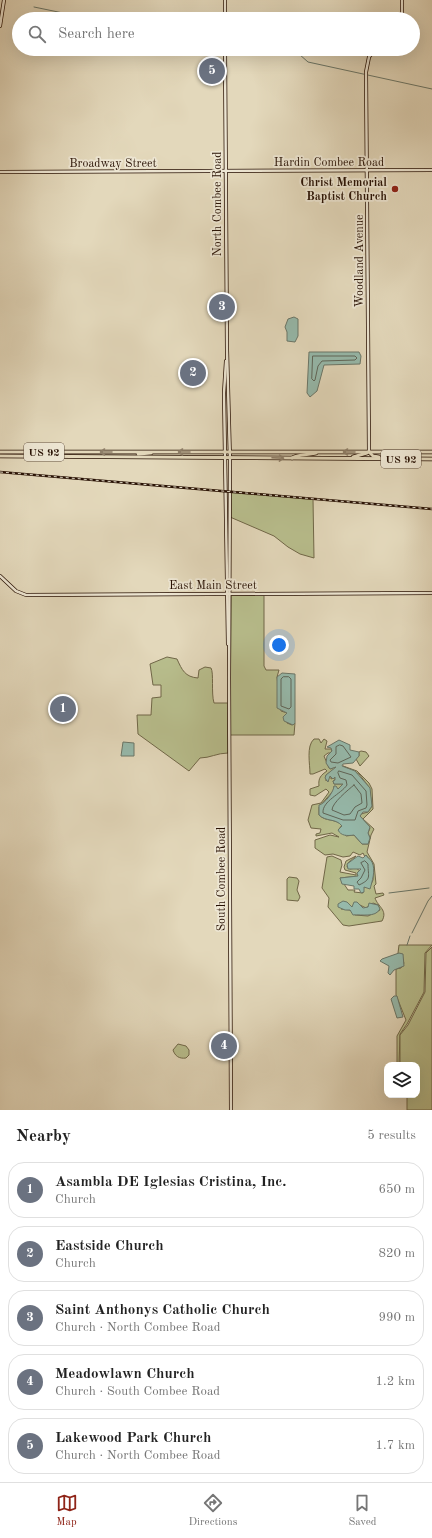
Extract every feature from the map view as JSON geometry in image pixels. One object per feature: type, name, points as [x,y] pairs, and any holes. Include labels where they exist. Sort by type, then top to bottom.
[{"type":"main road","points":[[225,0],[225,12]]},
{"type":"main road","points":[[402,0],[402,12]]},
{"type":"main road","points":[[0,26],[4,2]]},
{"type":"main road","name":"North Combee Road","points":[[225,56],[229,452],[228,594]]},
{"type":"main road","name":"Woodland Avenue","points":[[369,452],[366,74],[370,56]]},
{"type":"main road","name":"Hardin Combee Road","points":[[226,171],[432,170]]},
{"type":"main road","name":"Broadway Street","points":[[0,172],[226,171]]},
{"type":"main road","name":"North Combee Road","points":[[227,359],[225,365],[224,393],[225,452],[228,456]]},
{"type":"main road","name":"US 92","points":[[0,452],[432,452]]},
{"type":"main road","points":[[125,456],[152,452]]},
{"type":"main road","points":[[292,459],[296,456],[308,456],[319,452]]},
{"type":"main road","points":[[344,459],[369,452],[373,456],[388,459]]},
{"type":"main road","name":"US 92","points":[[0,456],[228,456],[292,459],[432,459]]},
{"type":"main road","name":"East Main Street","points":[[0,576],[16,591],[26,594],[432,593]]},
{"type":"main road","name":"South Combee Road","points":[[228,594],[232,1110]]},
{"type":"green space","points":[[230,491],[313,499],[314,558],[300,554],[274,536],[230,517]]},
{"type":"green space","points":[[231,595],[264,595],[264,666],[266,670],[279,670],[277,677],[281,711],[287,713],[287,723],[292,725],[295,723],[294,735],[230,735]]},
{"type":"green space","points":[[167,657],[177,659],[184,672],[190,676],[198,678],[199,670],[205,667],[211,668],[214,703],[228,703],[228,753],[200,758],[189,771],[138,734],[137,715],[151,715],[152,698],[161,697],[161,685],[153,685],[150,664]]},
{"type":"green space","points":[[314,739],[319,739],[321,743],[324,739],[327,741],[325,749],[332,749],[331,753],[324,756],[329,768],[331,769],[336,766],[336,768],[326,775],[326,781],[331,776],[331,779],[335,777],[335,780],[333,781],[334,784],[343,784],[338,789],[334,786],[334,790],[319,807],[319,815],[324,819],[336,821],[342,825],[339,829],[346,836],[354,835],[362,844],[368,844],[370,838],[368,833],[370,828],[360,816],[361,814],[368,812],[372,806],[369,787],[359,774],[343,766],[357,771],[369,783],[372,789],[373,809],[363,819],[374,829],[367,852],[374,864],[376,884],[374,886],[376,894],[383,893],[384,895],[375,898],[384,914],[382,921],[349,926],[343,925],[328,907],[329,898],[322,888],[327,857],[332,856],[341,860],[342,865],[340,872],[356,875],[356,873],[345,870],[344,867],[346,861],[356,856],[348,863],[347,867],[350,869],[356,868],[360,871],[358,876],[340,878],[348,890],[355,890],[354,892],[363,893],[364,886],[370,886],[373,880],[373,868],[372,863],[363,853],[360,855],[353,852],[350,856],[343,857],[333,854],[325,855],[315,848],[315,840],[330,835],[339,837],[332,833],[316,836],[316,834],[320,833],[321,829],[311,828],[308,820],[312,805],[321,803],[329,792],[326,789],[315,796],[310,795],[310,789],[319,786],[320,777],[327,771],[325,769],[310,774],[309,751]],"holes":[[[348,903],[352,907],[360,905],[366,908],[373,903],[378,905],[380,910],[368,916],[355,915],[350,910],[341,909]]]},
{"type":"green space","points":[[361,751],[366,752],[369,756],[360,766],[356,759]]},
{"type":"green space","points":[[289,877],[297,878],[299,881],[297,890],[300,897],[298,901],[287,900],[287,879]]},
{"type":"green space","points":[[399,945],[432,945],[425,953],[424,992],[400,1034],[399,1062],[397,1062],[397,1036],[406,1020],[396,995],[396,969],[401,968],[404,963],[398,953]]},
{"type":"green space","points":[[432,947],[432,1110],[407,1110],[407,1098],[420,1098],[420,1062],[400,1062],[400,1035],[408,1025],[425,992],[426,953]]},
{"type":"green space","points":[[178,1044],[186,1046],[189,1050],[189,1055],[186,1058],[179,1057],[174,1052],[173,1050]]},
{"type":"water","points":[[294,317],[298,319],[298,336],[295,342],[287,341],[287,332],[285,327],[288,319]]},
{"type":"water","points":[[309,352],[359,352],[361,356],[360,364],[324,365],[317,391],[310,397],[307,393]]},
{"type":"water","points":[[282,673],[295,674],[295,723],[293,725],[284,721],[283,717],[287,713],[277,708],[277,677]]},
{"type":"water","points":[[339,740],[350,745],[350,750],[359,752],[359,756],[353,763],[343,764],[342,766],[355,771],[370,788],[372,806],[368,812],[363,812],[360,816],[370,827],[368,833],[370,838],[368,844],[362,844],[354,835],[341,833],[338,830],[342,826],[340,824],[325,819],[319,815],[319,805],[329,797],[334,786],[338,789],[343,784],[334,784],[333,781],[335,780],[335,777],[333,779],[330,776],[328,782],[325,778],[326,775],[336,767],[330,769],[326,763],[327,756],[332,751],[331,748],[327,747]]},
{"type":"water","points":[[123,742],[134,743],[134,756],[121,756]]},
{"type":"water","points":[[366,855],[371,861],[374,869],[370,889],[364,887],[364,892],[361,893],[359,889],[354,889],[354,886],[342,884],[340,878],[358,876],[357,873],[361,869],[348,869],[347,864],[358,856],[363,858]]},
{"type":"water","points":[[343,901],[347,902],[352,907],[354,902],[357,902],[363,908],[368,907],[369,903],[378,905],[380,909],[372,915],[353,915],[350,910],[345,910],[338,907],[338,904]]},
{"type":"water","points":[[399,953],[403,954],[404,966],[394,970],[390,975],[388,973],[389,966],[380,961]]},
{"type":"water","points":[[394,996],[397,996],[403,1017],[397,1018],[391,999]]},
{"type":"waterway","points":[[34,7],[58,12]]},
{"type":"waterway","points":[[301,56],[308,62],[432,89]]},
{"type":"waterway","points":[[389,893],[429,888]]},
{"type":"waterway","points":[[412,933],[432,896]]},
{"type":"waterway","points":[[407,945],[410,936]]},
{"type":"railway","points":[[0,472],[432,509]]},
{"type":"place","name":"Lakewood Park Church","points":[[212,71]]},
{"type":"place","name":"Christ Memorial Baptist Church","points":[[395,189]]},
{"type":"place","name":"Saint Anthonys Catholic Church","points":[[222,307]]},
{"type":"place","name":"Eastside Church","points":[[193,373]]},
{"type":"place","name":"Asambla DE Iglesias Cristina, Inc.","points":[[63,709]]},
{"type":"place","name":"Meadowlawn Church","points":[[224,1046]]}]
